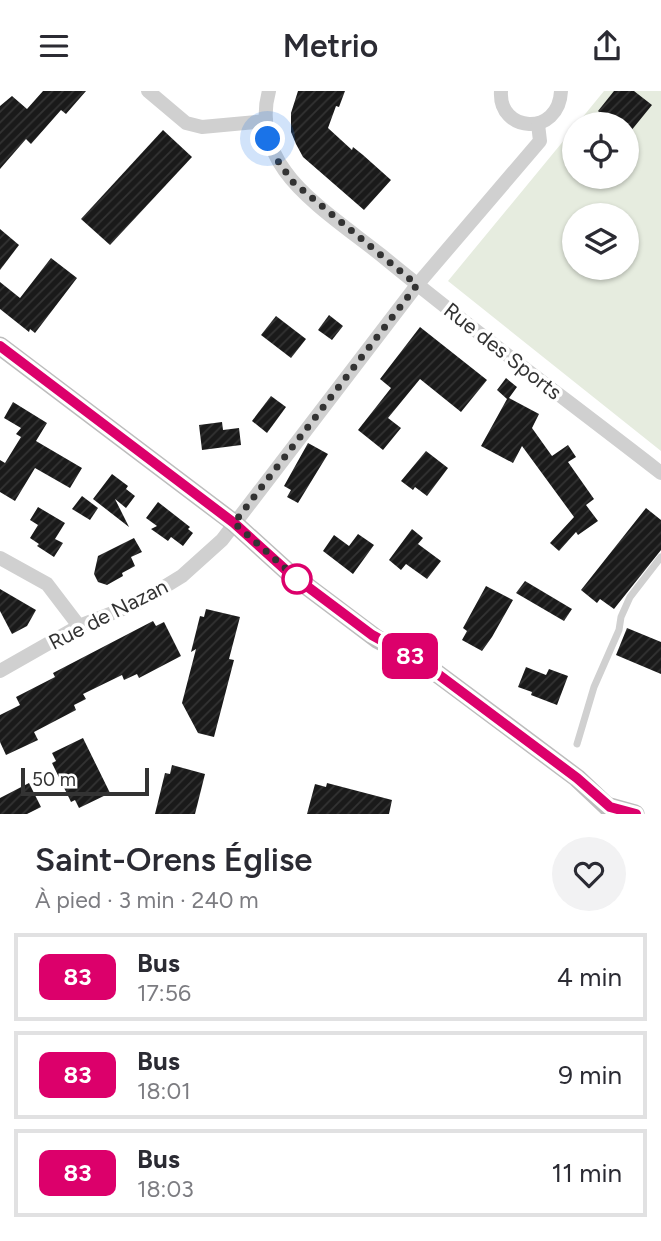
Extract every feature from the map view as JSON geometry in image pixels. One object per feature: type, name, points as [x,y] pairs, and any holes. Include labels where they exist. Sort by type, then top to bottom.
[{"type":"street","points":[[148,91],[186,123],[202,127],[265,121]]},
{"type":"street","name":"Rue des Sports","points":[[269,91],[265,121],[268,139],[275,157],[293,182],[417,285],[661,473]]},
{"type":"street","points":[[501,91],[503,105],[513,119],[529,125],[538,124],[553,115],[561,100],[561,91]]},
{"type":"street","name":"Rue de Nazan","points":[[0,671],[79,627],[138,603],[182,576],[222,540],[417,285],[540,141],[538,124]]},
{"type":"street","points":[[0,346],[234,523],[301,582],[377,639],[423,663],[602,804],[635,814]]},
{"type":"street","points":[[0,558],[47,584],[79,627]]},
{"type":"lane","points":[[577,744],[594,687],[620,630],[621,617],[630,597],[661,557]]},
{"type":"shaded area","points":[[604,91],[661,91],[661,451],[448,281],[562,143],[562,189],[639,189],[639,112],[587,112]]},
{"type":"building","points":[[43,91],[86,91],[66,114],[61,110],[31,144],[26,139],[0,169],[0,106],[12,96],[27,109]]},
{"type":"building","points":[[298,91],[345,91],[328,128],[391,180],[364,210],[303,157],[291,132],[291,113]]},
{"type":"building","points":[[614,91],[634,91],[652,105],[639,121],[639,112],[598,111]]},
{"type":"building","points":[[163,130],[192,157],[110,245],[81,219]]},
{"type":"building","points":[[0,229],[19,245],[0,270]]},
{"type":"building","points":[[51,258],[77,278],[35,333],[30,329],[29,332],[0,309],[0,282],[20,298]]},
{"type":"building","points":[[329,315],[343,326],[332,340],[318,330]]},
{"type":"building","points":[[276,316],[306,339],[291,358],[261,335]]},
{"type":"building","points":[[420,327],[487,380],[461,412],[420,379],[388,418],[401,428],[383,450],[358,430],[391,388],[380,379]]},
{"type":"building","points":[[506,378],[517,387],[509,398],[539,414],[532,428],[552,456],[568,445],[576,457],[568,462],[594,499],[586,505],[598,521],[578,535],[576,532],[559,551],[550,543],[574,517],[522,446],[513,463],[481,446],[507,399],[497,390]]},
{"type":"building","points":[[271,396],[286,407],[267,433],[252,421]]},
{"type":"building","points":[[13,402],[47,423],[36,441],[82,468],[70,488],[35,468],[15,501],[0,492],[0,460],[5,463],[21,437],[16,434],[21,428],[4,418]]},
{"type":"building","points":[[222,422],[223,430],[239,428],[241,445],[202,450],[199,425]]},
{"type":"building","points":[[308,443],[328,454],[298,503],[287,497],[291,490],[284,486]]},
{"type":"building","points":[[426,451],[448,468],[427,496],[401,481]]},
{"type":"building","points":[[112,474],[128,486],[126,489],[135,496],[126,508],[115,499],[129,527],[93,499]]},
{"type":"building","points":[[82,496],[98,508],[90,520],[72,509]]},
{"type":"building","points":[[158,502],[190,527],[188,529],[193,533],[183,546],[171,537],[168,541],[151,529],[157,526],[146,518]]},
{"type":"building","points":[[38,507],[65,523],[55,539],[63,543],[54,557],[30,538],[38,525],[30,520]]},
{"type":"building","points":[[646,508],[661,520],[661,550],[614,609],[600,599],[597,603],[581,590]]},
{"type":"building","points":[[412,529],[423,538],[418,544],[441,561],[427,579],[406,564],[401,570],[389,560]]},
{"type":"building","points":[[358,534],[374,545],[353,574],[323,551],[334,535],[349,546]]},
{"type":"building","points":[[134,538],[142,552],[131,557],[135,566],[107,585],[98,582],[94,574],[98,556]]},
{"type":"building","points":[[525,581],[572,609],[564,621],[516,593]]},
{"type":"building","points":[[486,586],[513,600],[482,651],[462,640],[467,631],[463,628]]},
{"type":"building","points":[[0,589],[36,610],[27,626],[12,634],[0,611]]},
{"type":"building","points":[[206,609],[240,617],[229,659],[234,660],[214,737],[198,733],[182,703],[196,649],[191,652],[200,616],[204,617]]},
{"type":"building","points":[[153,621],[156,626],[164,622],[181,656],[139,678],[137,674],[124,680],[122,675],[83,694],[86,699],[74,705],[76,710],[34,732],[38,740],[6,755],[0,742],[0,715],[20,705],[16,697],[55,677],[53,673]]},
{"type":"building","points":[[627,628],[661,642],[661,674],[616,655]]},
{"type":"building","points":[[526,667],[546,675],[549,669],[568,676],[557,705],[518,687]]},
{"type":"building","points":[[83,738],[110,793],[79,808],[75,800],[71,802],[52,763],[56,761],[52,753]]},
{"type":"building","points":[[172,765],[205,774],[195,814],[155,814],[165,773],[170,774]]},
{"type":"building","points":[[29,783],[41,807],[27,814],[0,814],[0,798]]},
{"type":"building","points":[[327,783],[392,800],[389,814],[307,814],[315,784],[326,787]]},
{"type":"bus line","name":"83","points":[[0,346],[234,523],[288,572],[377,639],[423,663],[577,778],[610,807],[636,814]]},
{"type":"route","points":[[268,139],[275,157],[293,182],[417,285],[234,523],[301,582],[297,579]]}]
